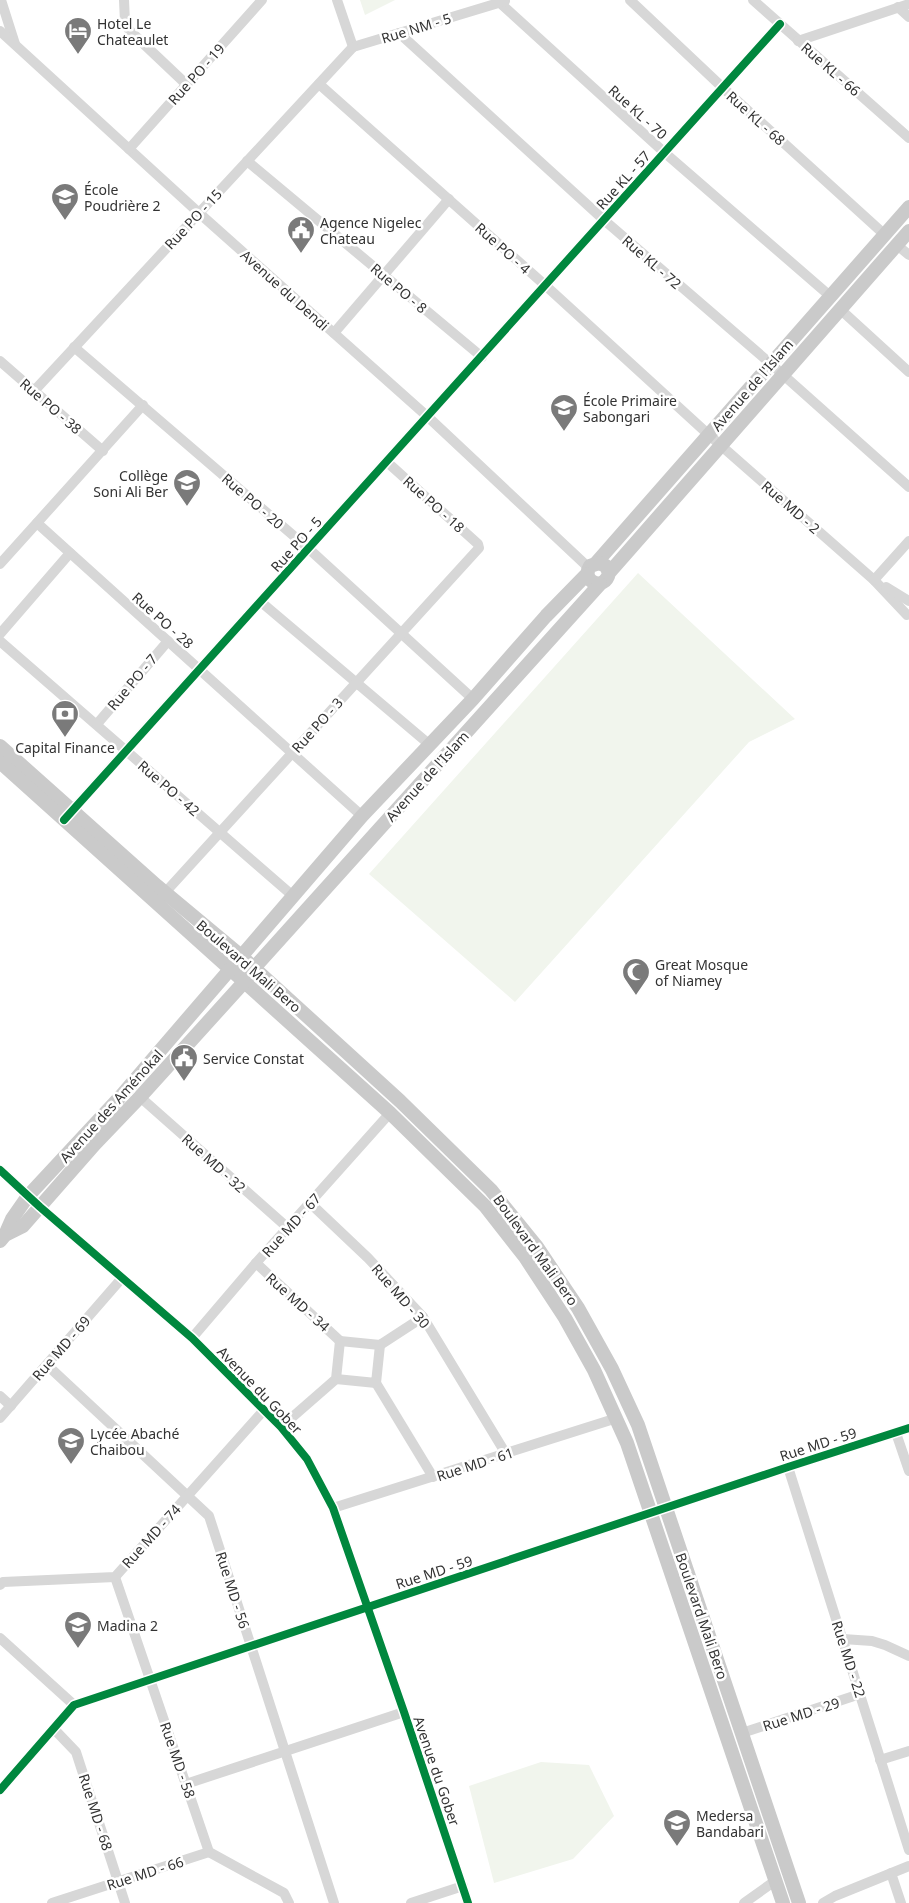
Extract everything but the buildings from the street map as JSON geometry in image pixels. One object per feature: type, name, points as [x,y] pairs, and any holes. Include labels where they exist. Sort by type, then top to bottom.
[{"type":"main road","name":"Avenue de l'Islam","points":[[241,956],[362,816],[473,699],[909,207]]},
{"type":"main road","name":"Avenue de l'Islam","points":[[254,968],[604,578],[909,231]]},
{"type":"main road","points":[[601,563],[606,566],[604,578],[590,581],[590,568],[601,563]]},
{"type":"main road","name":"Boulevard Mali Bero","points":[[0,746],[68,815],[160,898],[230,970],[245,981],[390,1113],[485,1206],[525,1256],[565,1318],[594,1370],[617,1418],[783,1903]]},
{"type":"main road","name":"Boulevard Mali Bero","points":[[0,762],[68,815]]},
{"type":"main road","name":"Boulevard Mali Bero","points":[[160,898],[241,956],[430,1130],[491,1190],[537,1247],[578,1308],[612,1369],[635,1418],[799,1903]]},
{"type":"main road","name":"Avenue des Aménokal","points":[[3,1238],[12,1218],[28,1196],[121,1096],[241,956]]},
{"type":"main road","name":"Avenue des Aménokal","points":[[3,1238],[23,1226],[95,1144],[136,1102],[245,981],[254,968]]},
{"type":"main road","points":[[153,1059],[165,1069]]},
{"type":"main road","points":[[121,1096],[136,1102]]},
{"type":"main road","points":[[419,1142],[430,1130]]},
{"type":"main road","points":[[707,1678],[722,1673]]},
{"type":"street","name":"Avenue du Dendi","points":[[1,0],[16,45],[199,213],[428,417],[590,568]]},
{"type":"street","points":[[124,0],[125,22],[129,30],[186,84]]},
{"type":"street","name":"Rue PO - 19","points":[[129,149],[262,0]]},
{"type":"street","points":[[337,0],[353,47]]},
{"type":"street","name":"Rue KL - 68","points":[[630,0],[884,235]]},
{"type":"street","name":"Rue KL - 66","points":[[753,0],[909,138]]},
{"type":"street","name":"Rue NM - 5","points":[[353,47],[503,1]]},
{"type":"street","name":"Rue KL - 70","points":[[503,1],[665,153],[830,296]]},
{"type":"street","points":[[798,41],[909,4]]},
{"type":"street","points":[[898,7],[909,17]]},
{"type":"street","name":"Rue KL - 57","points":[[546,286],[780,24]]},
{"type":"street","points":[[0,32],[16,45]]},
{"type":"street","name":"Rue KL - 72","points":[[399,33],[604,220],[771,364],[909,487]]},
{"type":"street","name":"Rue PO - 15","points":[[34,390],[353,47]]},
{"type":"street","name":"Rue PO - 4","points":[[319,84],[546,286],[708,435]]},
{"type":"street","name":"Rue PO - 8","points":[[247,161],[482,357]]},
{"type":"street","points":[[334,333],[449,199]]},
{"type":"street","points":[[897,245],[909,255]]},
{"type":"street","name":"Rue PO - 5","points":[[68,815],[546,286]]},
{"type":"street","points":[[841,310],[909,372]]},
{"type":"street","name":"Rue PO - 20","points":[[74,347],[309,548],[473,699]]},
{"type":"street","name":"Rue PO - 38","points":[[0,361],[103,450]]},
{"type":"street","points":[[0,564],[143,405]]},
{"type":"street","name":"Rue MD - 2","points":[[708,435],[874,580],[909,617]]},
{"type":"street","name":"Rue PO - 18","points":[[387,462],[478,544],[478,548]]},
{"type":"street","name":"Rue PO - 28","points":[[37,523],[362,816]]},
{"type":"street","points":[[874,580],[909,542]]},
{"type":"street","name":"Rue PO - 3","points":[[160,898],[478,548]]},
{"type":"street","points":[[0,634],[70,553]]},
{"type":"street","name":"Rue MD - 2","points":[[874,580],[909,601]]},
{"type":"street","points":[[261,602],[430,745]]},
{"type":"street","name":"Rue PO - 42","points":[[0,641],[293,896]]},
{"type":"street","name":"Rue PO - 7","points":[[97,724],[168,641]]},
{"type":"street","name":"Rue MD - 32","points":[[136,1102],[288,1228]]},
{"type":"street","name":"Rue MD - 67","points":[[192,1338],[256,1263],[390,1113]]},
{"type":"street","name":"Avenue du Gober","points":[[0,1170],[40,1207],[192,1338],[281,1427],[307,1459],[333,1508],[468,1903]]},
{"type":"street","name":"Rue MD - 30","points":[[310,1203],[368,1258],[423,1317],[506,1454]]},
{"type":"street","name":"Rue MD - 34","points":[[256,1263],[340,1340]]},
{"type":"street","name":"Rue MD - 69","points":[[0,1418],[122,1278]]},
{"type":"street","points":[[281,1427],[336,1379],[340,1340],[380,1345],[423,1317]]},
{"type":"street","points":[[380,1345],[376,1383],[433,1477]]},
{"type":"street","name":"Rue MD - 56","points":[[47,1365],[209,1516],[334,1903]]},
{"type":"street","points":[[336,1379],[376,1383]]},
{"type":"street","points":[[0,1396],[11,1406]]},
{"type":"street","name":"Rue MD - 74","points":[[0,1584],[3,1582],[115,1576],[264,1410]]},
{"type":"street","name":"Rue MD - 61","points":[[333,1508],[617,1418]]},
{"type":"street","name":"Rue MD - 59","points":[[74,1706],[909,1428]]},
{"type":"street","points":[[896,1433],[909,1471]]},
{"type":"street","name":"Rue MD - 22","points":[[788,1467],[909,1850]]},
{"type":"street","name":"Rue MD - 58","points":[[115,1576],[209,1852]]},
{"type":"street","points":[[0,1638],[74,1706],[0,1790]]},
{"type":"street","points":[[842,1640],[872,1641],[909,1656]]},
{"type":"street","name":"Rue MD - 29","points":[[742,1733],[860,1694]]},
{"type":"street","points":[[186,1784],[404,1712]]},
{"type":"street","name":"Rue MD - 68","points":[[54,1729],[76,1752],[126,1903]]},
{"type":"street","points":[[880,1760],[909,1751]]},
{"type":"street","points":[[209,1852],[284,1892],[289,1903]]},
{"type":"street","name":"Rue MD - 66","points":[[52,1903],[209,1852]]},
{"type":"street","points":[[823,1903],[835,1896],[909,1866]]},
{"type":"street","points":[[891,1873],[901,1903]]},
{"type":"street","points":[[744,1903],[776,1881]]},
{"type":"street","points":[[411,1903],[463,1886]]},
{"type":"shaded area","points":[[360,0],[395,0],[365,15]]},
{"type":"shaded area","points":[[638,573],[795,719],[749,742],[515,1002],[369,874]]},
{"type":"shaded area","points":[[541,1762],[589,1765],[614,1816],[573,1859],[494,1883],[469,1786]]},
{"type":"cycle path","points":[[64,820],[780,24]]},
{"type":"cycle path","points":[[0,1170],[40,1207],[192,1338],[281,1427],[307,1459],[333,1508],[468,1903]]},
{"type":"cycle path","points":[[0,1790],[74,1705],[909,1428]]},
{"type":"place","name":"Hotel Le Chateaulet","points":[[78,55]]},
{"type":"place","name":"École Poudrière 2","points":[[65,221]]},
{"type":"place","name":"Agence Nigelec Chateau","points":[[301,254]]},
{"type":"place","name":"École Primaire Sabongari","points":[[564,432]]},
{"type":"place","name":"Collège Soni Ali Ber","points":[[187,507]]},
{"type":"place","name":"Capital Finance","points":[[65,738]]},
{"type":"place","name":"Great Mosque of Niamey","points":[[636,996]]},
{"type":"place","name":"Service Constat","points":[[184,1082]]},
{"type":"place","name":"Lycée Abaché Chaibou","points":[[71,1465]]},
{"type":"place","name":"Madina 2","points":[[78,1649]]},
{"type":"place","name":"Medersa Bandabari","points":[[677,1847]]}]
